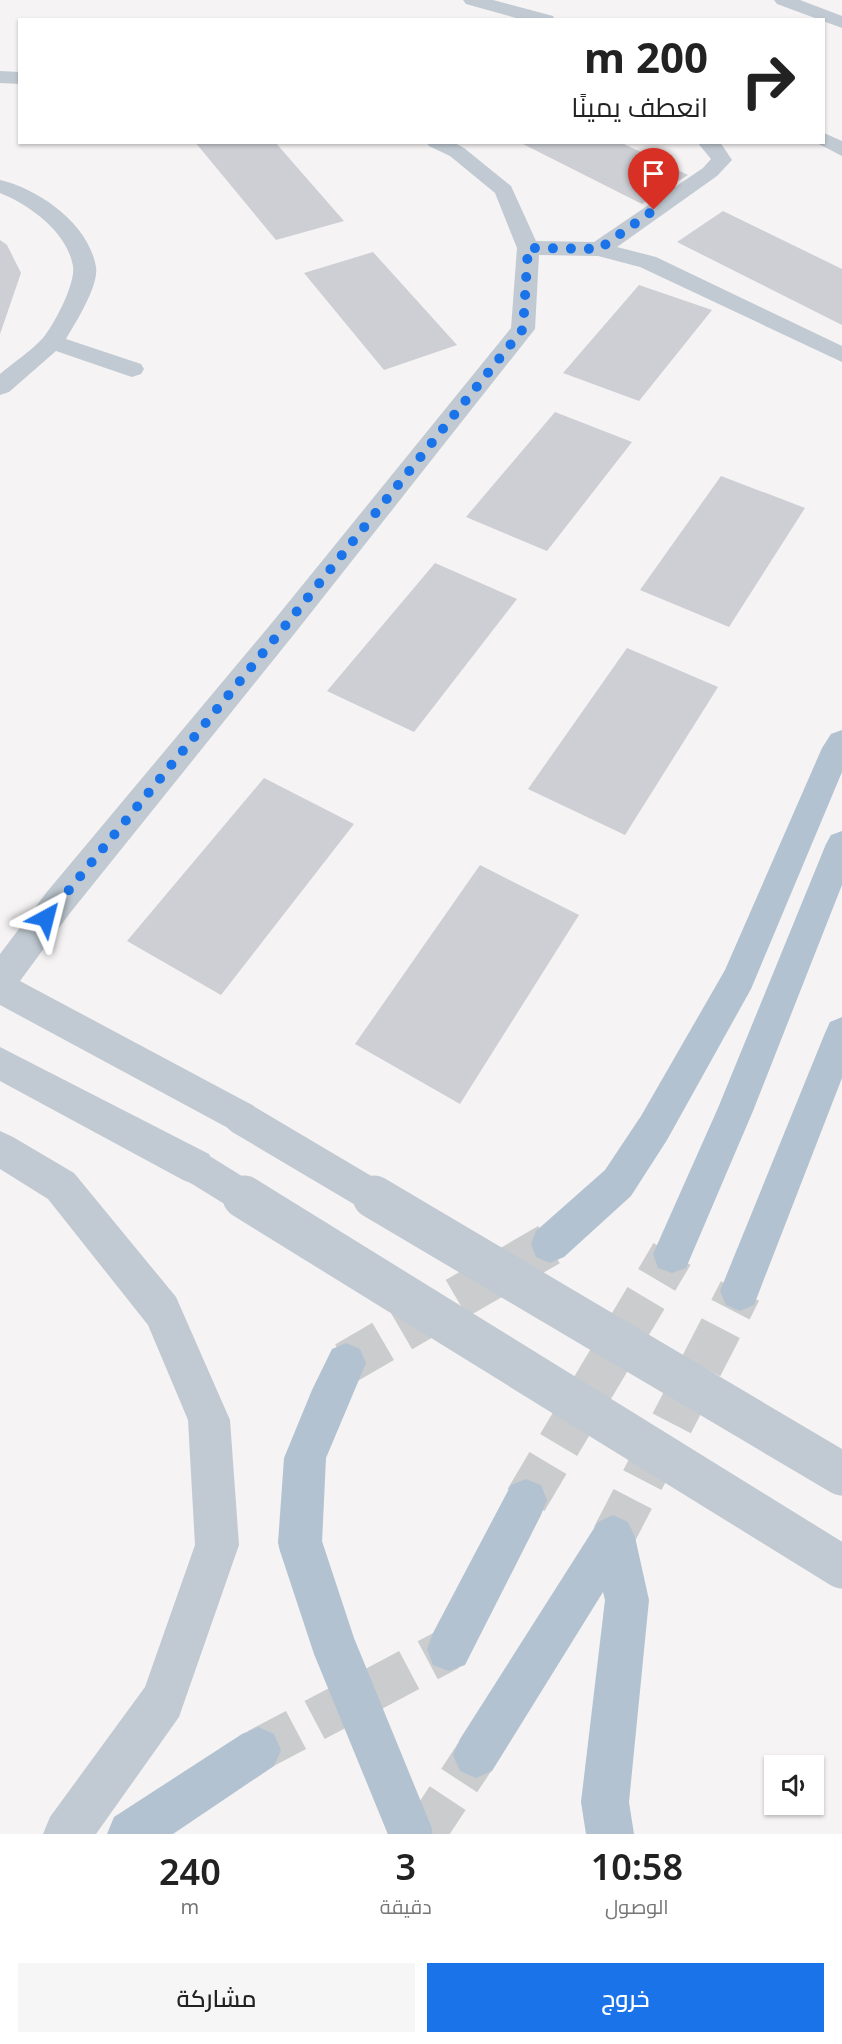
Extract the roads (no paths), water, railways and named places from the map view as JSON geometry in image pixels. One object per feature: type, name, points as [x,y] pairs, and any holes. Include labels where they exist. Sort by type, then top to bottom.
[{"type":"main road","points":[[550,1244],[618,1183],[654,1128],[739,978],[837,748],[842,742]]},
{"type":"main road","points":[[672,1254],[735,1111],[842,844]]},
{"type":"main road","points":[[740,1291],[842,1033]]},
{"type":"main road","points":[[346,1363],[326,1404],[305,1458],[300,1543],[334,1646],[411,1834]]},
{"type":"main road","points":[[449,1649],[526,1500]]},
{"type":"main road","points":[[476,1755],[613,1537],[627,1600],[605,1802],[610,1834]]},
{"type":"main road","points":[[130,1834],[258,1750]]},
{"type":"main road","points":[[149,1834],[201,1786]]},
{"type":"street","points":[[472,0],[539,18]]},
{"type":"street","points":[[783,0],[842,22]]},
{"type":"street","points":[[0,77],[18,78]]},
{"type":"street","points":[[825,140],[842,150]]},
{"type":"street","points":[[0,981],[58,903],[285,626],[523,329],[528,248],[504,190],[457,152],[439,144]]},
{"type":"street","points":[[599,249],[710,172],[722,160],[716,149],[710,144]]},
{"type":"street","points":[[0,186],[13,191],[47,212],[74,238],[85,268],[76,302],[52,342],[0,387]]},
{"type":"street","points":[[528,248],[599,249],[648,262],[728,298],[842,355]]},
{"type":"street","points":[[52,342],[132,369]]},
{"type":"street","points":[[0,988],[241,1118],[842,1474]]},
{"type":"street","points":[[0,1063],[196,1167],[842,1567]]},
{"type":"street","points":[[0,1149],[61,1186],[162,1311],[209,1420],[217,1545],[163,1701],[67,1834]]},
{"type":"tunnel","points":[[346,1363],[550,1244]]},
{"type":"tunnel","points":[[526,1500],[672,1254]]},
{"type":"tunnel","points":[[613,1537],[740,1291]]},
{"type":"tunnel","points":[[258,1750],[449,1649]]},
{"type":"tunnel","points":[[424,1834],[476,1755]]}]
